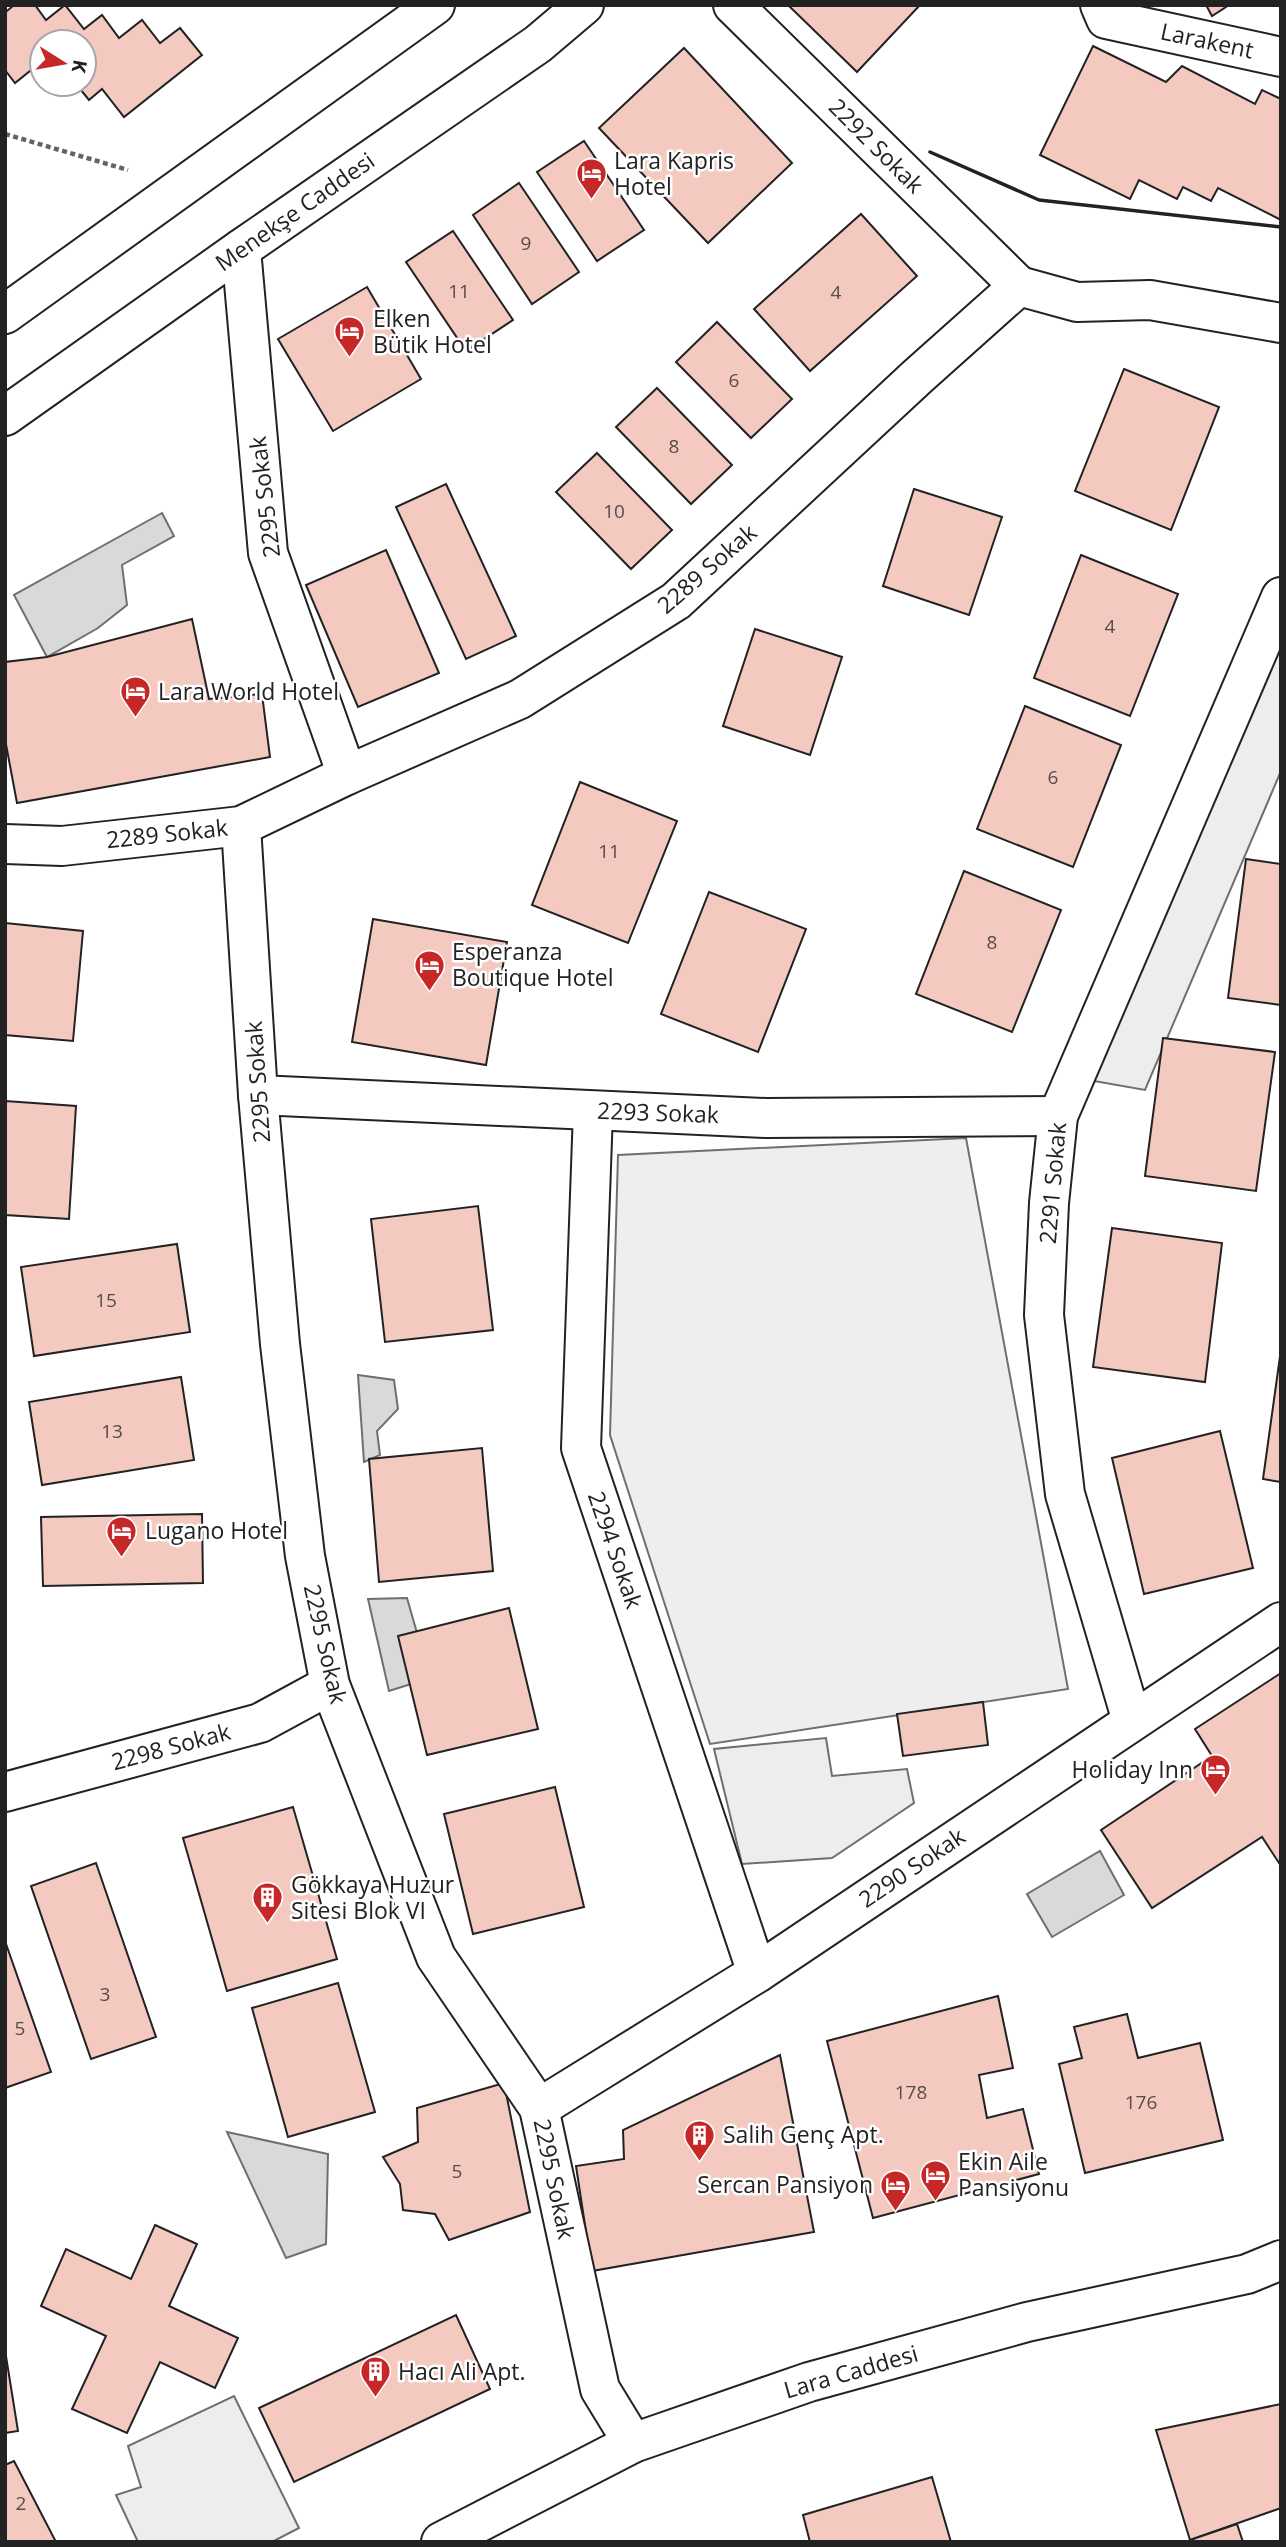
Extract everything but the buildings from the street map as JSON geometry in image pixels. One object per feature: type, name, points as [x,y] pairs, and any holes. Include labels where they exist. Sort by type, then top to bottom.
[{"type":"street","points":[[5,314],[435,5]]},
{"type":"street","name":"Menekşe Caddesi","points":[[5,416],[538,44],[584,5]]},
{"type":"street","name":"2292 Sokak","points":[[733,5],[1019,286]]},
{"type":"street","name":"Larakent","points":[[1100,5],[1106,19],[1281,57]]},
{"type":"street","name":"2295 Sokak","points":[[241,249],[268,553],[347,775]]},
{"type":"street","points":[[1019,286],[1077,302],[1150,300],[1281,323]]},
{"type":"street","name":"2289 Sokak","points":[[5,844],[62,846],[241,826],[347,775],[520,699],[676,601],[1019,286]]},
{"type":"street","name":"2291 Sokak","points":[[1132,1721],[1065,1494],[1044,1315],[1049,1203],[1058,1116],[1281,597]]},
{"type":"street","name":"2295 Sokak","points":[[241,826],[258,1095],[280,1344],[305,1556],[330,1685],[436,1956],[539,2108],[600,2389],[633,2443]]},
{"type":"street","name":"2293 Sokak","points":[[258,1095],[766,1118],[1058,1116]]},
{"type":"street","name":"2294 Sokak","points":[[593,1111],[581,1448],[757,1973]]},
{"type":"street","name":"2290 Sokak","points":[[539,2108],[757,1973],[1281,1622]]},
{"type":"street","name":"2298 Sokak","points":[[5,1791],[260,1723],[330,1685]]},
{"type":"street","name":"Lara Caddesi","points":[[441,2542],[633,2443],[809,2382],[1027,2322],[1272,2269]]},
{"type":"path","points":[[5,134],[186,184]]},
{"type":"shaded area","points":[[162,513],[174,536],[122,565],[127,605],[98,628],[47,657],[14,595]]},
{"type":"shaded area","points":[[1281,639],[1281,771],[1145,1090],[1094,1081]]},
{"type":"shaded area","points":[[966,1138],[1068,1689],[710,1744],[610,1435],[618,1155]]},
{"type":"shaded area","points":[[358,1375],[394,1380],[398,1409],[377,1431],[380,1455],[364,1462]]},
{"type":"shaded area","points":[[407,1598],[430,1678],[389,1691],[368,1599]]},
{"type":"shaded area","points":[[826,1738],[832,1776],[907,1769],[914,1803],[832,1858],[742,1864],[714,1749]]},
{"type":"shaded area","points":[[1100,1851],[1124,1895],[1052,1937],[1027,1894]]},
{"type":"shaded area","points":[[227,2132],[328,2154],[326,2244],[286,2258]]},
{"type":"shaded area","points":[[234,2396],[299,2528],[272,2542],[138,2542],[116,2495],[141,2487],[128,2446]]},
{"type":"wall","points":[[930,152],[1039,200],[1281,227]]},
{"type":"place","name":"Lara Kapris Hotel","points":[[591,201]]},
{"type":"place","name":"Elken Bütik Hotel","points":[[350,359]]},
{"type":"place","name":"Lara World Hotel","points":[[135,719]]},
{"type":"place","name":"Esperanza Boutique Hotel","points":[[429,992]]},
{"type":"place","name":"Lugano Hotel","points":[[122,1558]]},
{"type":"place","name":"Holiday Inn","points":[[1216,1797]]},
{"type":"place","name":"Gökkaya Huzur Sitesi Blok VI","points":[[268,1925]]},
{"type":"place","name":"Salih Genç Apt.","points":[[700,2162]]},
{"type":"place","name":"Ekin Aile Pansiyonu","points":[[935,2202]]},
{"type":"place","name":"Sercan Pansiyon","points":[[896,2212]]},
{"type":"place","name":"Hacı Ali Apt.","points":[[375,2399]]}]
